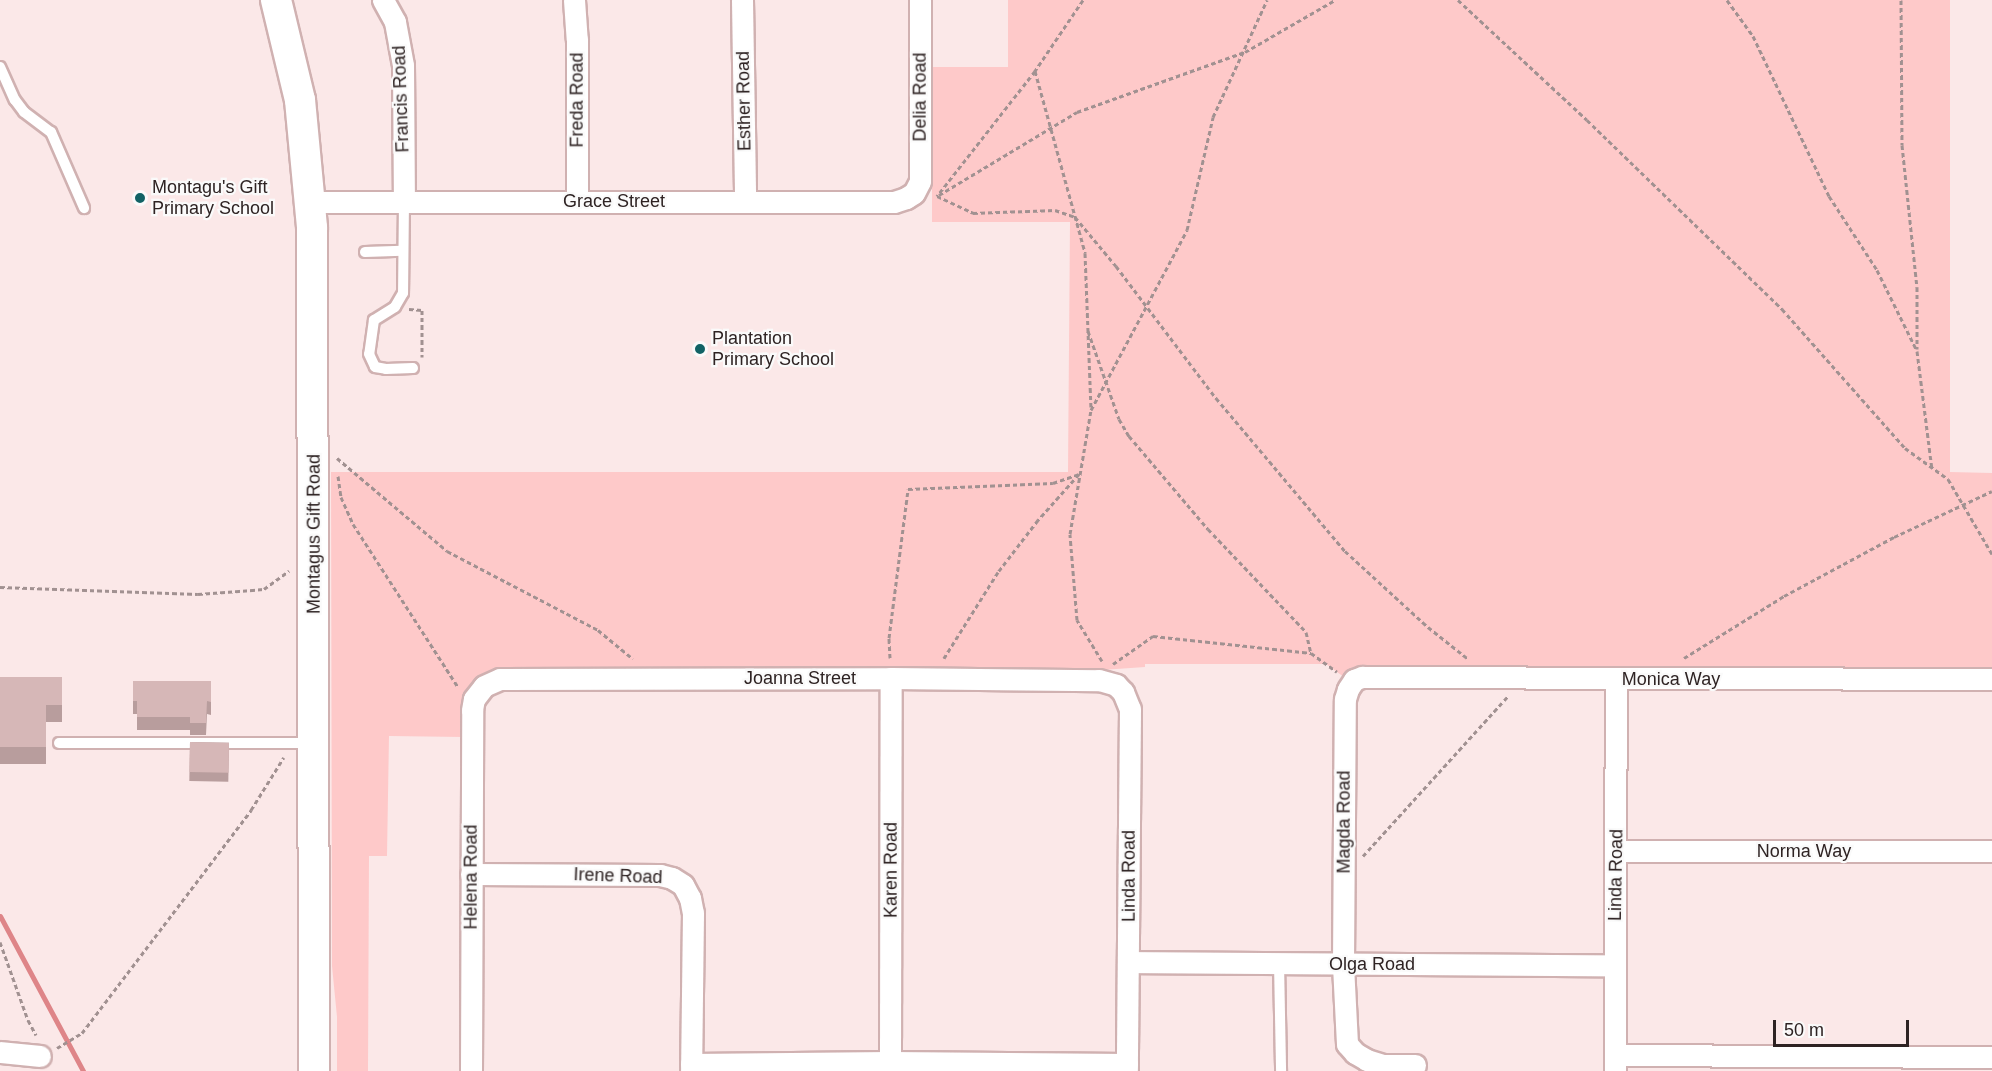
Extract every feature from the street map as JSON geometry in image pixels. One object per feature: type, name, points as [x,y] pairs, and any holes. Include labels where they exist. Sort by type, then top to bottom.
[{"type":"street","name":"Montagus Gift Road","points":[[276,0],[300,100],[311,202],[314,264],[303,743],[314,1071]]},
{"type":"street","name":"Francis Road","points":[[383,0],[395,22],[402,54],[404,201]]},
{"type":"street","name":"Freda Road","points":[[574,0],[577,39],[577,200]]},
{"type":"street","name":"Esther Road","points":[[742,0],[745,201]]},
{"type":"street","name":"Delia Road","points":[[914,193],[920,181],[920,0]]},
{"type":"street","name":"Grace Street","points":[[311,202],[894,201],[914,193]]},
{"type":"street","name":"Monica Way","points":[[1353,683],[1362,677],[1992,679]]},
{"type":"street","name":"Joanna Street","points":[[484,686],[500,679],[891,678],[1088,680],[1116,685]]},
{"type":"street","name":"Karen Road","points":[[890,1062],[891,678]]},
{"type":"street","name":"Linda Road","points":[[1615,1063],[1616,679]]},
{"type":"street","name":"Magda Road","points":[[1353,683],[1345,699],[1343,964],[1347,1044],[1355,1053],[1367,1060],[1383,1065],[1414,1065]]},
{"type":"street","name":"Linda Road","points":[[1116,685],[1123,692],[1130,709],[1127,1068]]},
{"type":"street","name":"Helena Road","points":[[471,1071],[472,710],[474,699],[484,686]]},
{"type":"street","name":"Norma Way","points":[[1616,851],[1992,851]]},
{"type":"street","name":"Irene Road","points":[[471,874],[660,875],[672,878],[683,885],[690,898],[693,913],[691,1067]]},
{"type":"street","name":"Olga Road","points":[[1129,962],[1615,965]]},
{"type":"street","points":[[0,1052],[43,1047]]},
{"type":"street","points":[[1615,1063],[1992,1057]]},
{"type":"street","points":[[691,1067],[890,1062],[1127,1068]]},
{"type":"lane","points":[[0,67],[15,100],[24,112],[51,132],[84,208]]},
{"type":"lane","points":[[404,201],[403,293],[395,307],[374,320],[369,354],[375,367],[413,368]]},
{"type":"lane","points":[[365,252],[402,251]]},
{"type":"lane","points":[[59,743],[303,743]]},
{"type":"lane","points":[[1279,963],[1281,1071]]},
{"type":"path","points":[[938,196],[1035,71],[1083,0]]},
{"type":"path","points":[[1091,410],[1187,230],[1213,117],[1245,52],[1267,0]]},
{"type":"path","points":[[938,196],[1077,112],[1245,52],[1335,0]]},
{"type":"path","points":[[1458,0],[1587,120],[1782,309],[1905,448],[1948,479],[1966,505],[1992,554]]},
{"type":"path","points":[[1727,0],[1753,36],[1828,196],[1877,270],[1917,351]]},
{"type":"path","points":[[1901,0],[1902,145],[1917,288],[1917,351],[1932,469]]},
{"type":"path","points":[[1035,71],[1085,253],[1091,410],[1070,534],[1077,620],[1107,668],[1153,636],[1311,653],[1353,683]]},
{"type":"path","points":[[914,193],[938,196],[973,213],[1056,210],[1075,217],[1216,398],[1345,551],[1428,627],[1502,678],[1512,692],[1351,869],[1344,870]]},
{"type":"path","points":[[395,307],[422,310],[423,364],[413,368]]},
{"type":"path","points":[[1088,331],[1119,419],[1129,436],[1208,529],[1306,632],[1311,653]]},
{"type":"path","points":[[472,710],[436,649],[352,524],[341,497],[335,456],[368,487],[447,551],[598,630],[657,679]]},
{"type":"path","points":[[891,678],[889,638],[908,489],[1053,483],[1079,474]]},
{"type":"path","points":[[931,678],[998,572],[1038,520],[1079,474]]},
{"type":"path","points":[[1682,659],[1784,596],[1894,537],[1992,491]]},
{"type":"path","points":[[0,587],[198,594],[264,589],[292,568]]},
{"type":"path","points":[[0,942],[27,1020],[43,1047],[82,1033],[303,743]]},
{"type":"shaded area","points":[[1008,0],[1950,0],[1950,472],[1992,473],[1992,673],[1348,680],[1326,664],[1145,664],[1145,667],[1102,670],[501,670],[463,737],[389,736],[387,856],[369,856],[368,1071],[337,1071],[337,1017],[332,966],[331,472],[1068,472],[1070,222],[932,222],[932,67],[1008,67]]},
{"type":"building","points":[[0,677],[62,677],[62,705],[46,705],[46,747],[0,747]]},
{"type":"building","points":[[133,681],[211,681],[211,702],[207,701],[206,723],[190,723],[190,717],[137,717],[137,701],[133,701]]},
{"type":"building","points":[[190,742],[229,743],[228,773],[189,772]]},
{"type":"waterway","points":[[0,916],[83,1071]]},
{"type":"place","name":"Montagu's Gift Primary School","points":[[140,198]]},
{"type":"place","name":"Plantation Primary School","points":[[700,349]]}]
